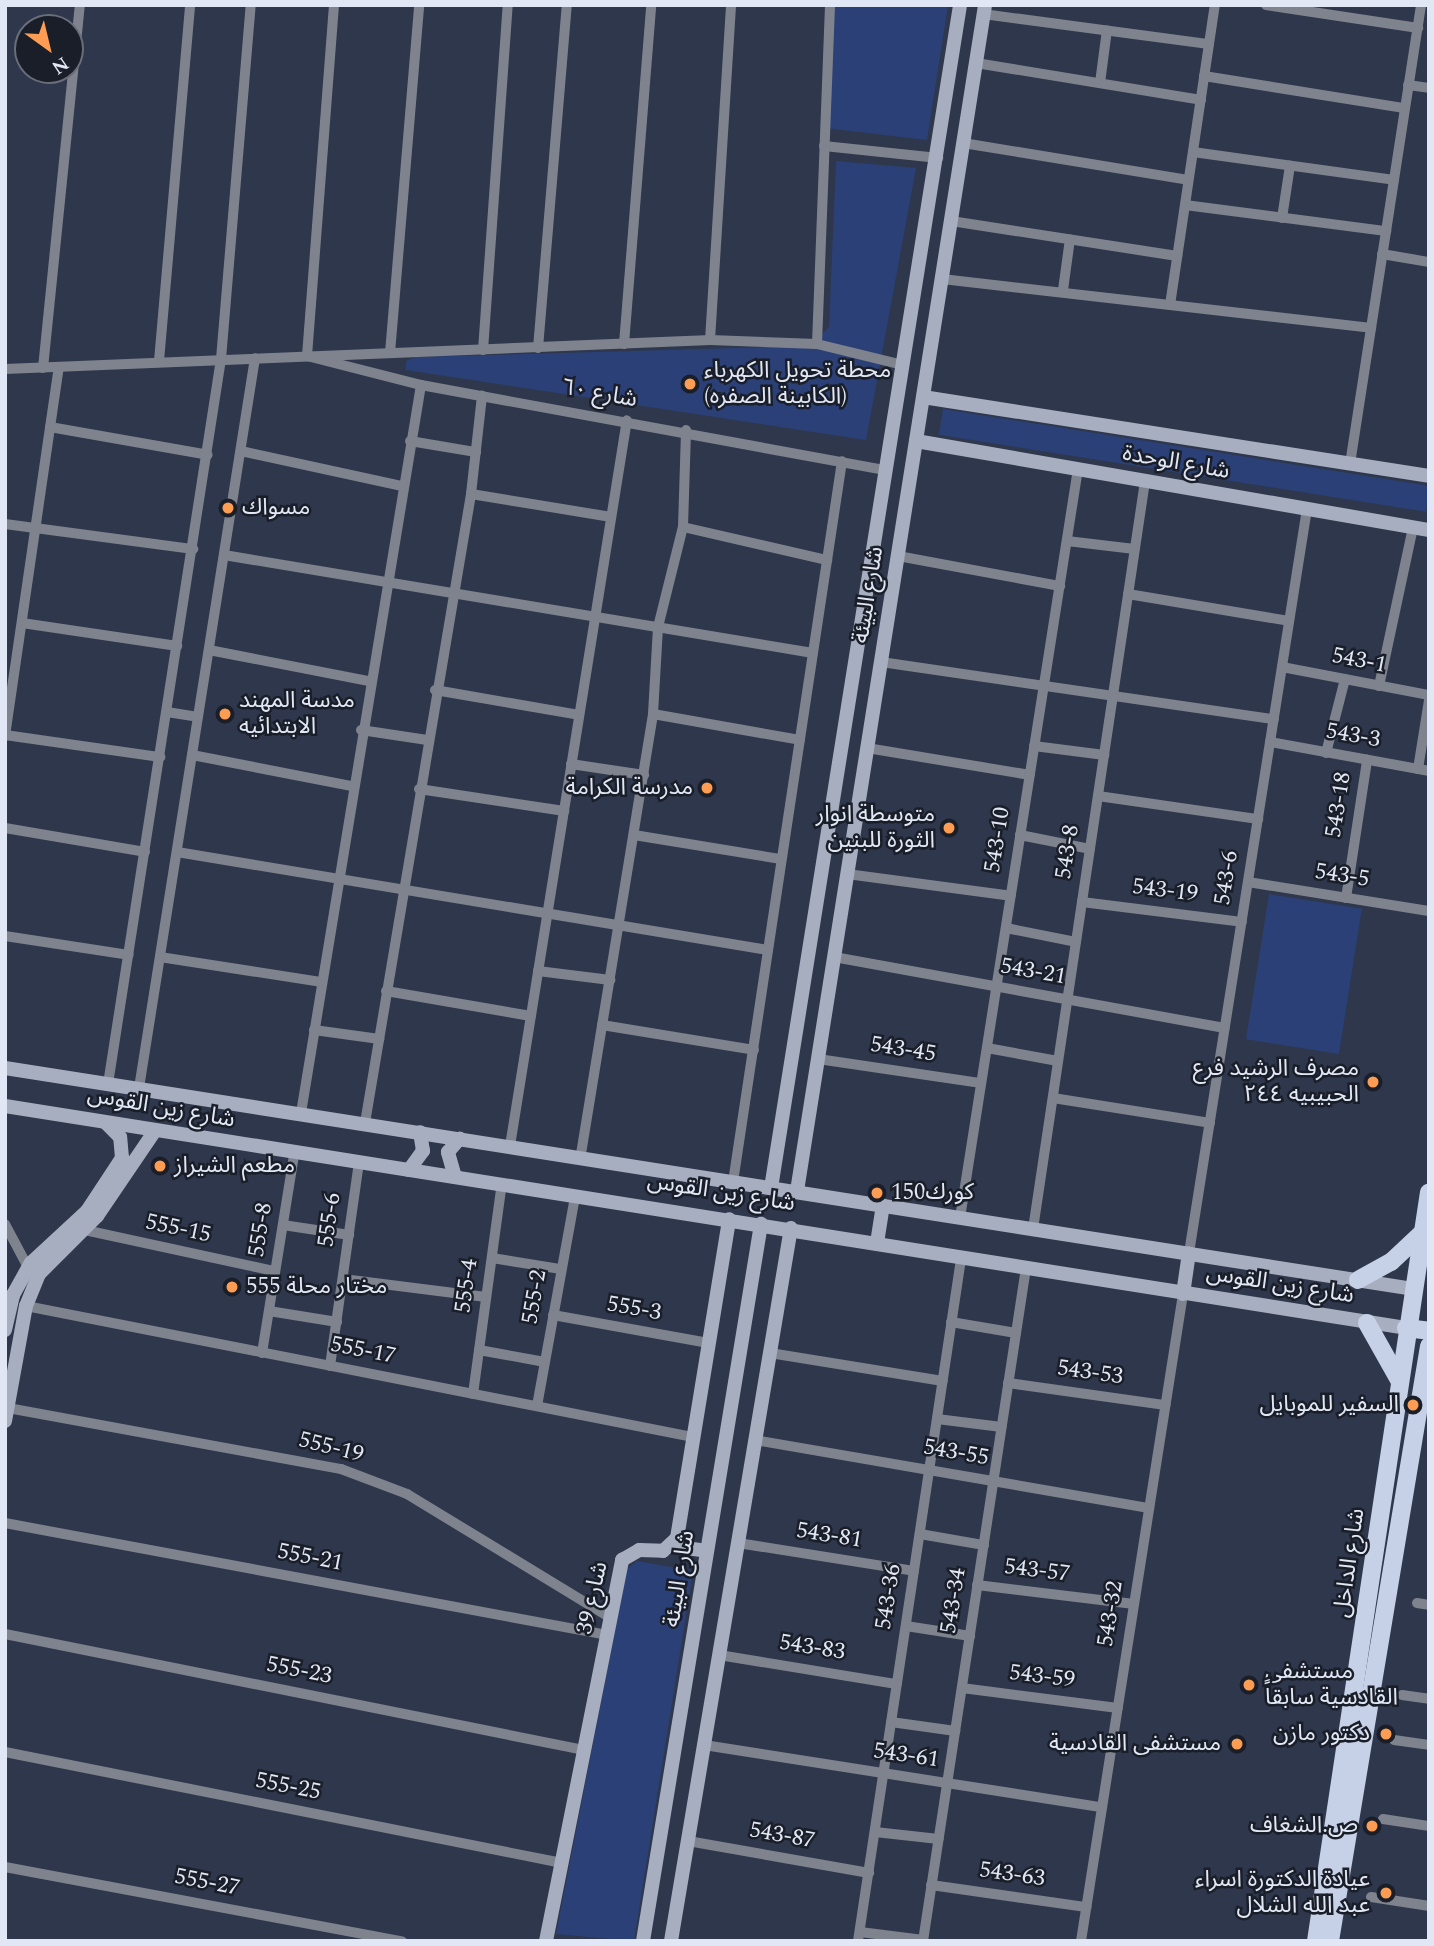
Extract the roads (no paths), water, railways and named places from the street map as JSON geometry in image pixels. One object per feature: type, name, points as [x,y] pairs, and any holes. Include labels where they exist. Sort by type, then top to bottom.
[{"type":"main road","name":"شارع الداخل","points":[[1316,1941],[1401,1387],[1406,1328],[1421,1291],[1422,1233],[1429,1192]]},
{"type":"main road","points":[[1358,1280],[1391,1262],[1422,1233]]},
{"type":"main road","points":[[1367,1323],[1401,1387]]},
{"type":"main road","name":"شارع زين القوس","points":[[1406,1328],[1429,1331]]},
{"type":"main road","name":"شارع الداخل","points":[[1330,1941],[1429,1346]]},
{"type":"street","points":[[43,368],[80,5]]},
{"type":"street","points":[[159,361],[190,5]]},
{"type":"street","points":[[108,1083],[221,359],[250,5]]},
{"type":"street","points":[[307,356],[334,5]]},
{"type":"street","points":[[390,353],[419,5]]},
{"type":"street","points":[[482,349],[508,5]]},
{"type":"street","points":[[538,348],[567,5]]},
{"type":"street","points":[[624,344],[651,5]]},
{"type":"street","points":[[710,340],[731,5]]},
{"type":"street","points":[[817,344],[830,5]]},
{"type":"street","name":"شارع البيئة","points":[[771,1188],[885,470],[938,158],[960,5]]},
{"type":"street","points":[[1170,305],[1215,5]]},
{"type":"street","points":[[1266,5],[1310,8],[1417,32],[1429,39]]},
{"type":"street","points":[[1350,464],[1421,5]]},
{"type":"street","points":[[984,10],[1209,44]]},
{"type":"street","name":"شارع البيئة","points":[[797,1191],[984,10]]},
{"type":"street","points":[[1100,83],[1107,30]]},
{"type":"street","points":[[976,63],[1201,100]]},
{"type":"street","points":[[1204,76],[1404,108]]},
{"type":"street","points":[[1408,85],[1429,88]]},
{"type":"street","points":[[963,143],[1188,180]]},
{"type":"street","points":[[824,146],[938,158]]},
{"type":"street","points":[[1193,152],[1394,180]]},
{"type":"street","points":[[1282,218],[1290,166]]},
{"type":"street","points":[[1185,205],[1386,231]]},
{"type":"street","points":[[951,221],[1177,256]]},
{"type":"street","points":[[1063,290],[1070,239]]},
{"type":"street","points":[[1382,254],[1429,262]]},
{"type":"street","points":[[942,279],[1063,290],[1371,328]]},
{"type":"street","points":[[5,369],[710,340],[817,344],[903,365]]},
{"type":"street","name":"شارع ٦٠","points":[[307,356],[421,386],[686,430],[885,470]]},
{"type":"street","points":[[139,1088],[255,358]]},
{"type":"street","points":[[59,367],[33,528],[22,623],[10,675],[5,735],[160,757]]},
{"type":"street","points":[[301,1113],[384,583],[421,386]]},
{"type":"street","points":[[365,1123],[451,592],[471,494],[482,396]]},
{"type":"street","name":"شارع الوحدة","points":[[923,397],[1429,476]]},
{"type":"street","points":[[510,1146],[627,420]]},
{"type":"street","points":[[50,427],[208,455]]},
{"type":"street","points":[[580,1160],[653,714],[658,627],[683,527],[686,430]]},
{"type":"street","name":"شارع الوحدة","points":[[916,441],[1429,530]]},
{"type":"street","points":[[410,442],[476,452]]},
{"type":"street","points":[[240,451],[401,486]]},
{"type":"street","points":[[733,1182],[842,461]]},
{"type":"street","name":"543-10","points":[[960,1218],[1078,469]]},
{"type":"street","name":"543-8","points":[[1033,1229],[1145,481]]},
{"type":"street","points":[[471,494],[611,517]]},
{"type":"street","name":"543-6","points":[[1189,1253],[1307,509]]},
{"type":"street","points":[[5,524],[193,549]]},
{"type":"street","points":[[683,527],[827,560]]},
{"type":"street","points":[[1379,686],[1413,528]]},
{"type":"street","points":[[1067,541],[1135,549]]},
{"type":"street","points":[[224,555],[813,653]]},
{"type":"street","points":[[898,556],[1060,586]]},
{"type":"street","points":[[1128,594],[1289,621]]},
{"type":"street","points":[[862,612],[888,616]]},
{"type":"street","points":[[22,623],[177,646]]},
{"type":"street","points":[[209,650],[369,681]]},
{"type":"street","points":[[881,662],[1043,688],[1113,695],[1274,719]]},
{"type":"street","name":"543-1","points":[[1282,667],[1429,695]]},
{"type":"street","points":[[1326,752],[1345,679]]},
{"type":"street","points":[[435,690],[579,715]]},
{"type":"street","points":[[1423,770],[1429,700]]},
{"type":"street","points":[[167,712],[198,717]]},
{"type":"street","points":[[653,714],[800,740]]},
{"type":"street","points":[[361,730],[427,740]]},
{"type":"street","name":"543-3","points":[[1270,743],[1423,770]]},
{"type":"street","points":[[1034,747],[1104,755]]},
{"type":"street","points":[[867,748],[1030,775]]},
{"type":"street","points":[[192,755],[352,786]]},
{"type":"street","name":"543-18","points":[[1346,898],[1367,760]]},
{"type":"street","points":[[571,764],[644,775]]},
{"type":"street","points":[[419,789],[564,811]]},
{"type":"street","points":[[1098,796],[1258,819]]},
{"type":"street","points":[[5,828],[145,852]]},
{"type":"street","points":[[634,835],[782,859]]},
{"type":"street","points":[[1020,835],[1090,849]]},
{"type":"street","points":[[177,852],[337,882],[402,890],[768,950]]},
{"type":"street","points":[[847,874],[1011,896]]},
{"type":"street","name":"543-5","points":[[1248,882],[1429,911]]},
{"type":"street","name":"543-19","points":[[1082,901],[1242,922]]},
{"type":"street","points":[[1006,928],[1076,942]]},
{"type":"street","points":[[5,936],[129,954]]},
{"type":"street","points":[[160,957],[321,982]]},
{"type":"street","name":"543-21","points":[[834,957],[1225,1028]]},
{"type":"street","points":[[538,971],[610,980]]},
{"type":"street","points":[[386,991],[531,1016]]},
{"type":"street","points":[[602,1025],[754,1050]]},
{"type":"street","points":[[314,1030],[379,1039]]},
{"type":"street","points":[[986,1048],[1058,1060]]},
{"type":"street","name":"543-45","points":[[818,1059],[981,1083]]},
{"type":"street","name":"شارع زين القوس","points":[[5,1068],[1421,1291]]},
{"type":"street","points":[[1053,1098],[1210,1123]]},
{"type":"street","name":"شارع زين القوس","points":[[5,1107],[294,1156],[359,1162],[791,1228],[961,1259],[1406,1328]]},
{"type":"street","points":[[78,1227],[122,1158],[120,1137],[105,1122]]},
{"type":"street","points":[[5,1330],[8,1303],[33,1272],[78,1227],[154,1132]]},
{"type":"street","points":[[409,1170],[421,1159],[420,1132]]},
{"type":"street","points":[[455,1177],[448,1152],[460,1138]]},
{"type":"street","name":"555-8","points":[[262,1353],[294,1156]]},
{"type":"street","name":"555-6","points":[[330,1366],[359,1162]]},
{"type":"street","name":"555-4","points":[[473,1394],[502,1184]]},
{"type":"street","name":"555-2","points":[[537,1406],[575,1196]]},
{"type":"street","points":[[877,1243],[883,1205]]},
{"type":"street","points":[[707,1551],[672,1546],[729,1219]]},
{"type":"street","points":[[5,1224],[33,1272],[7,1415]]},
{"type":"street","name":"شارع البيئة","points":[[643,1941],[761,1224]]},
{"type":"street","points":[[283,1225],[349,1235]]},
{"type":"street","name":"555-15","points":[[78,1227],[275,1271]]},
{"type":"street","points":[[671,1941],[791,1228]]},
{"type":"street","points":[[1183,1294],[1189,1253]]},
{"type":"street","points":[[492,1258],[561,1269]]},
{"type":"street","name":"543-36","points":[[859,1936],[961,1259]]},
{"type":"street","name":"543-34","points":[[923,1940],[1026,1268]]},
{"type":"street","points":[[343,1279],[486,1297]]},
{"type":"street","name":"543-32","points":[[1081,1941],[1183,1294]]},
{"type":"street","points":[[8,1303],[26,1306]]},
{"type":"street","name":"555-17","points":[[26,1306],[693,1437]]},
{"type":"street","points":[[269,1311],[337,1322]]},
{"type":"street","name":"555-3","points":[[553,1315],[708,1343]]},
{"type":"street","points":[[951,1322],[1016,1333]]},
{"type":"street","points":[[479,1350],[545,1362]]},
{"type":"street","points":[[770,1353],[943,1381]]},
{"type":"street","name":"543-53","points":[[1009,1383],[1166,1405]]},
{"type":"street","name":"555-19","points":[[7,1415],[341,1469],[407,1494],[611,1618]]},
{"type":"street","points":[[937,1419],[1002,1427]]},
{"type":"street","name":"543-55","points":[[755,1440],[1149,1508]]},
{"type":"street","name":"555-21","points":[[5,1523],[607,1635]]},
{"type":"street","points":[[920,1534],[984,1545]]},
{"type":"street","name":"543-81","points":[[738,1543],[914,1571]]},
{"type":"street","name":"شارع 39","points":[[549,1940],[622,1560],[639,1550],[672,1546]]},
{"type":"street","name":"543-57","points":[[977,1586],[1134,1604]]},
{"type":"street","points":[[906,1626],[970,1636]]},
{"type":"street","name":"555-23","points":[[5,1634],[584,1750]]},
{"type":"street","name":"543-83","points":[[719,1655],[897,1684]]},
{"type":"street","name":"543-59","points":[[962,1688],[1118,1708]]},
{"type":"street","points":[[1402,1695],[1429,1699]]},
{"type":"street","points":[[891,1722],[955,1731]]},
{"type":"street","points":[[1394,1740],[1429,1745]]},
{"type":"street","name":"543-61","points":[[704,1745],[1102,1807]]},
{"type":"street","name":"555-25","points":[[5,1752],[562,1863]]},
{"type":"street","points":[[1383,1819],[1429,1826]]},
{"type":"street","points":[[875,1832],[939,1839]]},
{"type":"street","name":"543-87","points":[[688,1841],[869,1873]]},
{"type":"street","name":"555-27","points":[[5,1867],[402,1941]]},
{"type":"street","name":"543-63","points":[[932,1885],[1086,1907]]},
{"type":"street","points":[[1371,1897],[1429,1906]]},
{"type":"street","points":[[859,1936],[923,1940]]},
{"type":"place","name":"محطة تحويل الكهرباء (الكابينة الصفره)","points":[[690,384]]},
{"type":"place","name":"مسواك","points":[[228,508]]},
{"type":"place","name":"مدسة المهند الابتدائيه","points":[[225,714]]},
{"type":"place","name":"مدرسة الكرامة","points":[[707,788]]},
{"type":"place","name":"متوسطة انوار الثورة للبنين","points":[[949,828]]},
{"type":"place","name":"مصرف الرشيد فرع الحبيبيه ٢٤٤","points":[[1373,1082]]},
{"type":"place","name":"مطعم الشيراز","points":[[160,1166]]},
{"type":"place","name":"كورك150","points":[[877,1193]]},
{"type":"place","name":"مختار محلة 555","points":[[232,1287]]},
{"type":"place","name":"السفير للموبايل","points":[[1413,1405]]},
{"type":"place","name":"مستشفى القادسية سابقاً","points":[[1249,1685]]},
{"type":"place","name":"دكتور مازن","points":[[1386,1734]]},
{"type":"place","name":"مستشفى القادسية","points":[[1237,1744]]},
{"type":"place","name":"ص.الشغاف","points":[[1372,1826]]},
{"type":"place","name":"عيادة الدكتورة اسراء عبد الله الشلال","points":[[1386,1893]]}]
